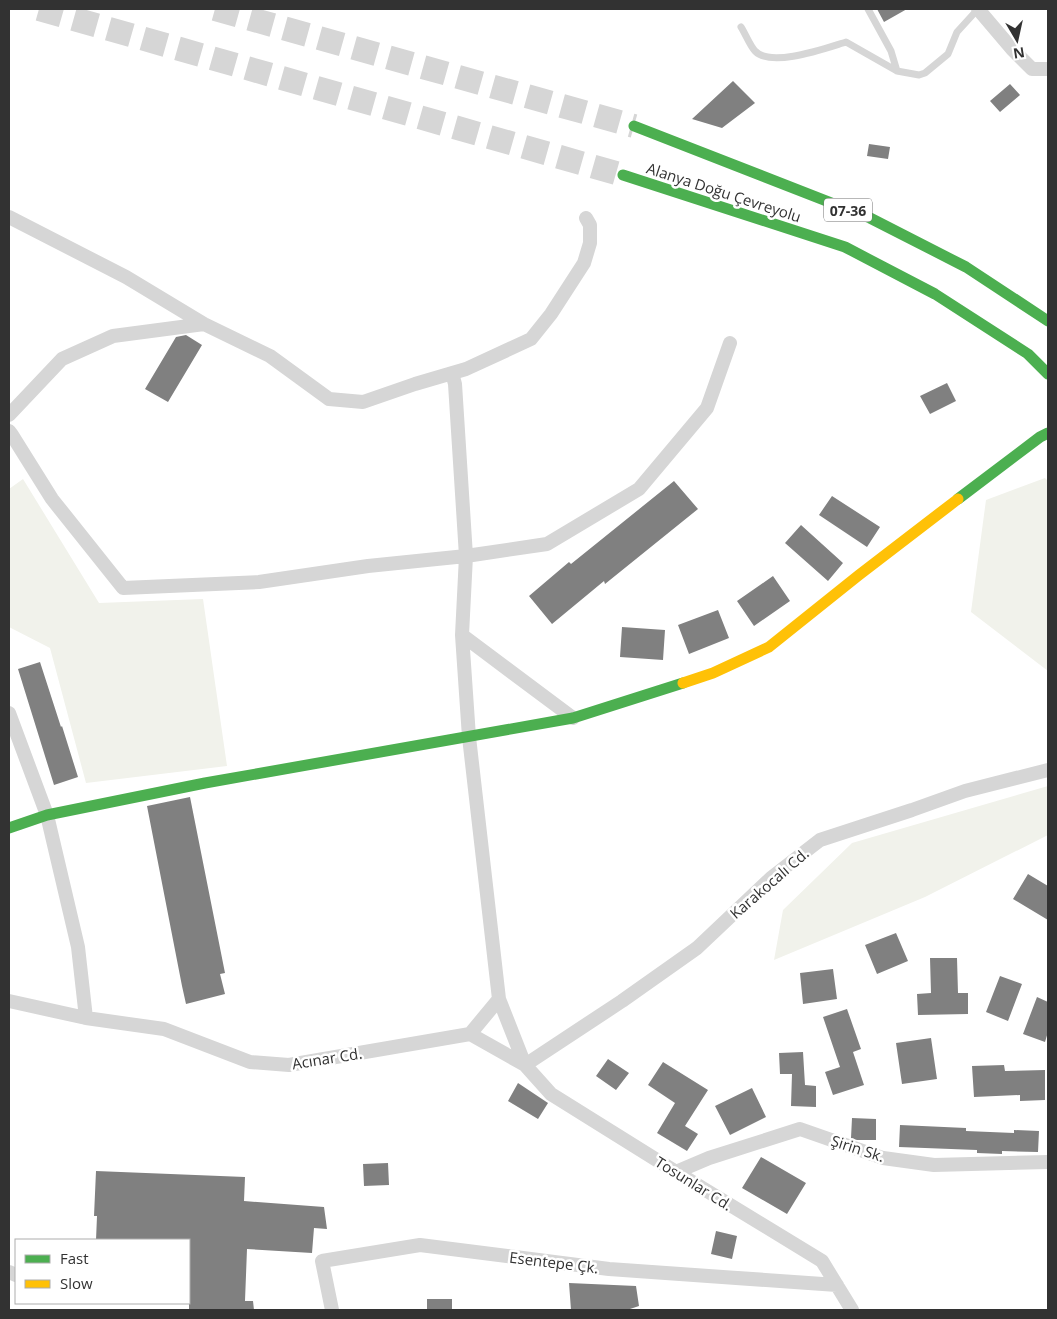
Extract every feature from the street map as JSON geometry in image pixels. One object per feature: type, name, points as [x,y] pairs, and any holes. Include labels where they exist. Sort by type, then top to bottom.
[{"type":"main road","name":"Alanya Doğu Çevreyolu","points":[[634,126],[870,218],[966,267],[1048,321]]},
{"type":"main road","name":"Alanya Doğu Çevreyolu","points":[[622,175],[846,247],[934,294],[1028,354],[1048,374]]},
{"type":"main road","points":[[9,828],[47,815],[205,783],[573,718],[713,673],[769,647],[859,575],[1040,437],[1048,434]]},
{"type":"street","points":[[978,9],[1012,50],[1032,69],[1048,69]]},
{"type":"street","points":[[9,216],[126,277],[204,324],[270,356],[328,399],[363,402],[466,369],[531,339],[551,314],[584,263],[590,243],[590,225],[586,218]]},
{"type":"street","points":[[9,415],[62,359],[70,355],[113,336],[204,324]]},
{"type":"street","points":[[9,431],[52,499],[123,588],[259,582],[368,566],[466,556],[547,544],[640,489],[707,408],[730,343]]},
{"type":"street","points":[[452,374],[455,384],[466,556],[462,635],[469,737],[499,999],[525,1065]]},
{"type":"street","points":[[462,635],[573,718]]},
{"type":"street","points":[[9,713],[47,815],[78,948],[86,1018]]},
{"type":"street","name":"Karakocalı Cd.","points":[[525,1065],[622,1001],[697,948],[771,878],[820,840],[965,791],[1048,770]]},
{"type":"street","points":[[499,999],[470,1034],[525,1065]]},
{"type":"street","name":"Acınar Cd.","points":[[9,1001],[86,1018],[164,1029],[250,1062],[289,1065],[470,1034]]},
{"type":"street","name":"Tosunlar Cd.","points":[[525,1065],[551,1094],[822,1261],[852,1310]]},
{"type":"street","name":"Şirin Sk.","points":[[676,1172],[709,1158],[800,1129],[884,1158],[934,1165],[1048,1162]]},
{"type":"street","name":"Esentepe Çk.","points":[[332,1310],[322,1261],[420,1245],[609,1269],[837,1285]]},
{"type":"lane","points":[[868,9],[891,51],[897,71]]},
{"type":"lane","points":[[741,27],[755,51],[767,58],[795,56],[846,42],[897,71],[918,75],[925,73],[948,54],[957,32],[978,9]]},
{"type":"shaded area","points":[[1045,478],[1048,481],[1048,671],[971,612],[986,500]]},
{"type":"shaded area","points":[[23,479],[99,603],[203,599],[227,766],[86,783],[50,648],[9,627],[9,489]]},
{"type":"shaded area","points":[[1048,786],[1048,835],[925,897],[774,960],[783,910],[852,843]]},
{"type":"building","points":[[877,9],[907,9],[884,22]]},
{"type":"building","points":[[733,81],[755,103],[722,128],[692,119]]},
{"type":"building","points":[[1010,84],[1020,95],[1000,112],[990,101]]},
{"type":"building","points":[[869,144],[890,147],[888,159],[867,156]]},
{"type":"building","points":[[186,335],[202,345],[168,402],[145,389],[176,337]]},
{"type":"building","points":[[947,383],[956,401],[930,414],[920,396]]},
{"type":"building","points":[[674,481],[698,509],[605,584],[604,581],[552,624],[529,596],[569,562],[571,564]]},
{"type":"building","points":[[832,496],[880,527],[867,547],[819,515]]},
{"type":"building","points":[[801,525],[843,563],[828,581],[785,543]]},
{"type":"building","points":[[773,576],[790,601],[754,626],[737,601]]},
{"type":"building","points":[[718,610],[729,638],[689,654],[678,625]]},
{"type":"building","points":[[622,627],[665,630],[663,660],[620,657]]},
{"type":"building","points":[[40,662],[78,777],[54,785],[18,669]]},
{"type":"building","points":[[190,797],[225,973],[220,974],[225,994],[186,1004],[147,806]]},
{"type":"building","points":[[1028,874],[1048,886],[1048,920],[1013,899]]},
{"type":"building","points":[[896,933],[908,961],[877,974],[865,945]]},
{"type":"building","points":[[930,958],[957,958],[958,993],[968,993],[968,1014],[918,1015],[917,994],[931,993]]},
{"type":"building","points":[[833,969],[837,999],[803,1004],[800,973]]},
{"type":"building","points":[[1000,976],[1022,984],[1008,1021],[986,1012]]},
{"type":"building","points":[[1037,997],[1048,1002],[1048,1032],[1045,1042],[1023,1034]]},
{"type":"building","points":[[847,1009],[861,1049],[853,1052],[864,1085],[833,1095],[825,1072],[840,1067],[823,1017]]},
{"type":"building","points":[[931,1038],[937,1079],[902,1084],[896,1043]]},
{"type":"building","points":[[803,1052],[805,1085],[816,1086],[816,1107],[791,1106],[792,1074],[780,1074],[779,1053]]},
{"type":"building","points":[[608,1059],[629,1073],[616,1090],[596,1076]]},
{"type":"building","points":[[663,1062],[708,1090],[685,1126],[698,1134],[687,1151],[657,1133],[675,1103],[648,1085]]},
{"type":"building","points":[[1004,1065],[1005,1071],[1045,1070],[1045,1100],[1020,1101],[1020,1095],[974,1097],[972,1066]]},
{"type":"building","points":[[518,1083],[548,1103],[538,1119],[508,1101]]},
{"type":"building","points":[[752,1088],[766,1117],[730,1135],[715,1106]]},
{"type":"building","points":[[852,1118],[876,1119],[876,1140],[857,1140],[851,1138]]},
{"type":"building","points":[[900,1125],[966,1128],[966,1131],[1014,1133],[1014,1130],[1039,1131],[1038,1152],[1002,1151],[1002,1154],[977,1153],[977,1150],[899,1147]]},
{"type":"building","points":[[761,1157],[806,1183],[787,1214],[742,1188]]},
{"type":"building","points":[[388,1163],[389,1185],[364,1186],[363,1164]]},
{"type":"building","points":[[96,1171],[245,1177],[244,1201],[324,1207],[327,1229],[314,1228],[312,1253],[247,1249],[245,1301],[253,1301],[254,1310],[189,1310],[190,1239],[96,1239],[97,1216],[94,1216]]},
{"type":"building","points":[[716,1231],[737,1236],[732,1259],[711,1254]]},
{"type":"building","points":[[569,1283],[636,1286],[639,1306],[627,1310],[571,1310]]},
{"type":"building","points":[[427,1299],[452,1299],[452,1310],[427,1310]]},
{"type":"tunnel","points":[[39,9],[623,175]]},
{"type":"tunnel","points":[[215,9],[634,126]]},
{"type":"traffic: fast","points":[[634,126],[870,218],[966,267],[1048,321]]},
{"type":"traffic: fast","points":[[623,175],[845,247],[935,294],[1028,354],[1048,374]]},
{"type":"traffic: fast","points":[[958,499],[1040,437],[1048,433]]},
{"type":"traffic: fast","points":[[9,828],[47,815],[205,783],[573,718],[683,683]]},
{"type":"traffic: slow","points":[[683,683],[713,673],[769,647],[958,499]]}]
